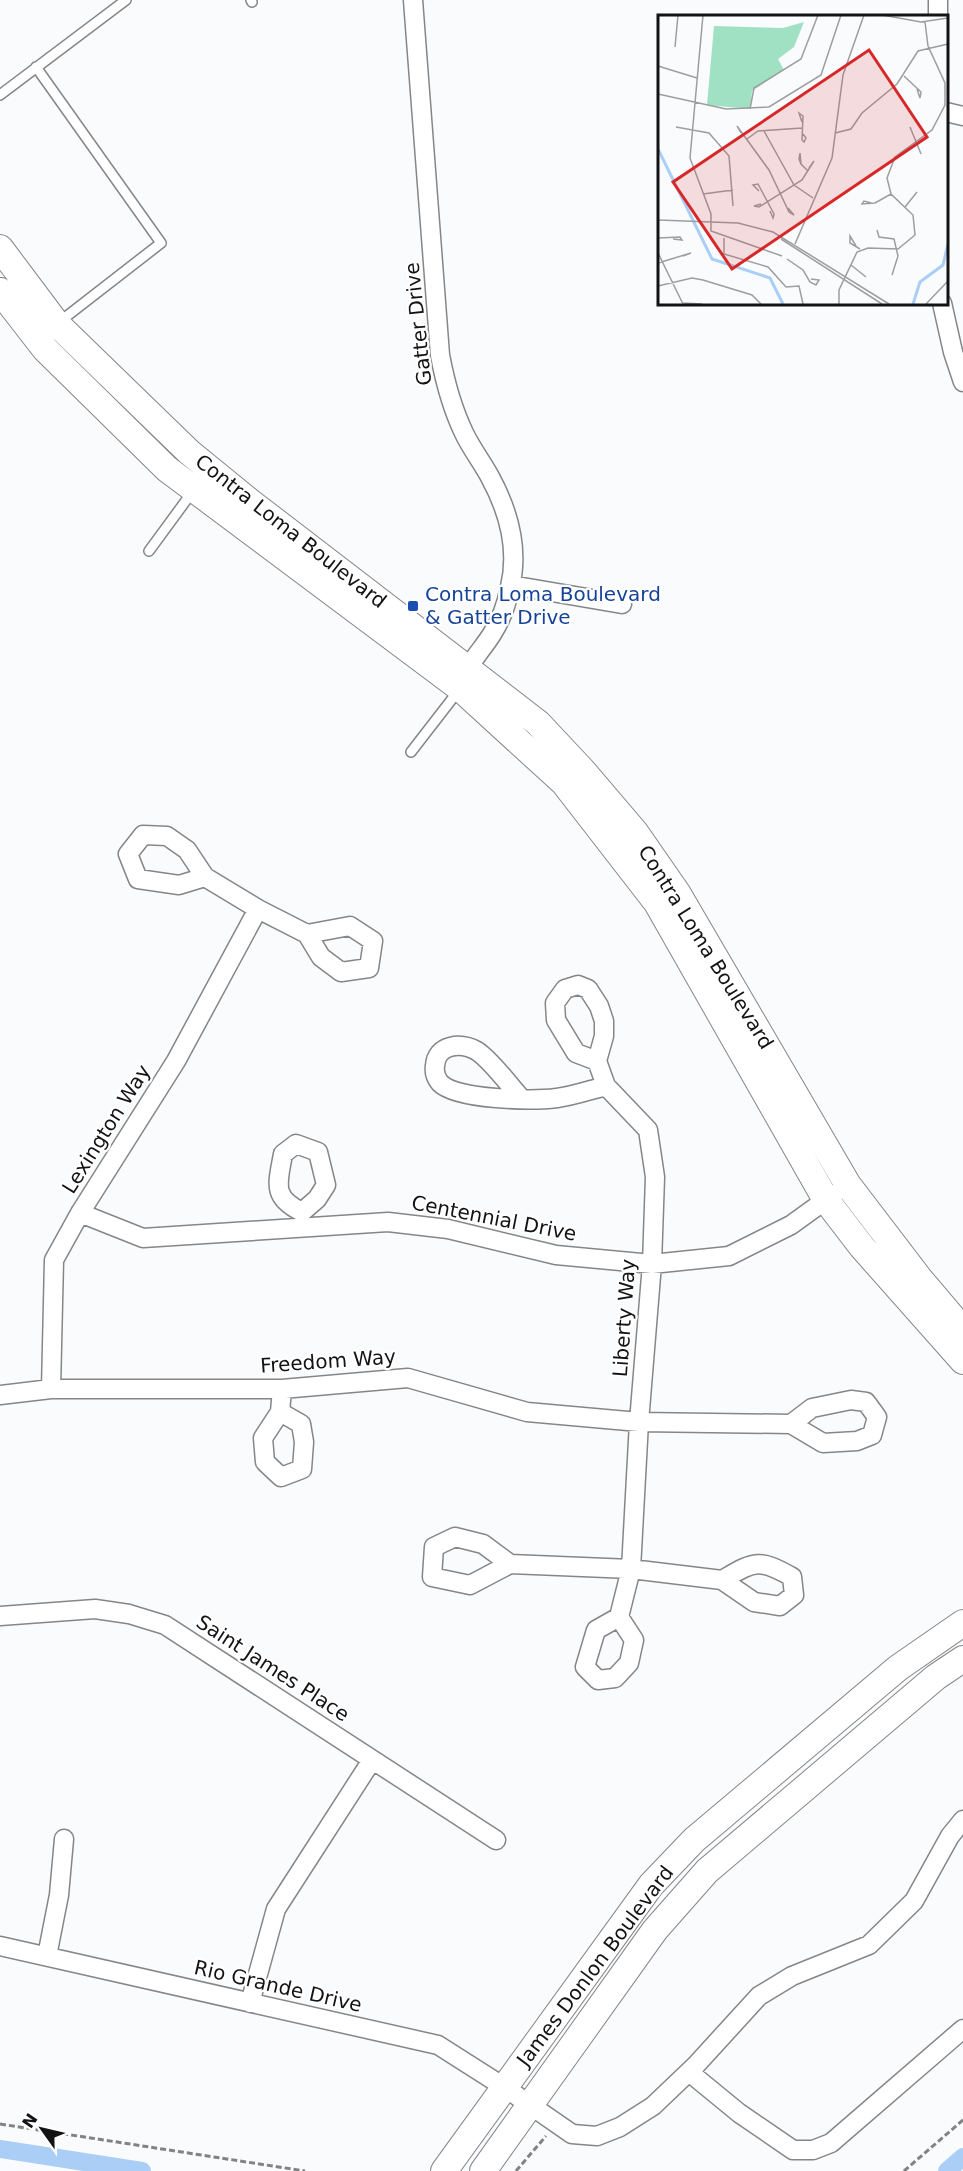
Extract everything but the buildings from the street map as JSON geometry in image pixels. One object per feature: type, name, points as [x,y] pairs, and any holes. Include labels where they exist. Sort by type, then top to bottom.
[{"type":"main road","name":"Contra Loma Boulevard","points":[[0,248],[57,324],[189,452],[464,678],[564,783],[657,903],[826,1200],[862,1247],[963,1361]]},
{"type":"main road","name":"Contra Loma Boulevard","points":[[0,291],[45,349],[167,468],[464,678],[538,723],[583,771],[635,832],[678,894],[848,1185],[963,1330]]},
{"type":"main road","name":"James Donlon Boulevard","points":[[444,2171],[651,1885],[694,1839],[898,1668],[963,1623]]},
{"type":"main road","name":"James Donlon Boulevard","points":[[483,2171],[655,1930],[707,1871],[936,1677],[963,1659]]},
{"type":"street","name":"Gatter Drive","points":[[412,0],[442,366],[449,397],[457,418],[499,494],[513,547],[511,585],[505,605],[492,633],[464,678]]},
{"type":"street","points":[[948,112],[963,116]]},
{"type":"street","points":[[942,304],[953,352],[963,382]]},
{"type":"street","points":[[511,585],[622,604]]},
{"type":"street","points":[[205,877],[258,909],[307,934]]},
{"type":"street","name":"Lexington Way","points":[[51,1389],[54,1260],[176,1061],[258,909]]},
{"type":"street","points":[[521,1098],[557,1098],[606,1086],[597,1061]]},
{"type":"street","name":"Liberty Way","points":[[606,1086],[648,1130],[655,1177],[652,1264],[639,1422],[631,1569],[619,1617]]},
{"type":"street","name":"Centennial Drive","points":[[81,1213],[143,1238],[303,1221],[388,1222],[448,1228],[556,1255],[652,1264],[729,1256],[791,1225],[848,1185]]},
{"type":"street","name":"Freedom Way","points":[[0,1395],[51,1389],[282,1389],[408,1378],[527,1412],[639,1422],[791,1424]]},
{"type":"street","points":[[280,1412],[282,1389]]},
{"type":"street","points":[[510,1564],[631,1569],[722,1580]]},
{"type":"street","name":"Saint James Place","points":[[0,1616],[95,1609],[129,1614],[165,1625],[496,1840]]},
{"type":"street","points":[[250,2002],[276,1909],[372,1760]]},
{"type":"street","points":[[963,1820],[950,1836],[914,1900],[892,1924],[869,1945],[792,1976],[759,1996],[688,2072],[739,2113],[793,2150],[813,2150],[831,2144],[963,2029]]},
{"type":"street","points":[[47,1956],[59,1895],[64,1839]]},
{"type":"street","name":"Rio Grande Drive","points":[[0,1946],[438,2045],[572,2134],[597,2136],[620,2127],[652,2106],[688,2072]]},
{"type":"lane","points":[[0,95],[126,0]]},
{"type":"lane","points":[[36,67],[161,243],[57,324]]},
{"type":"lane","points":[[149,551],[194,489]]},
{"type":"lane","points":[[411,752],[464,678]]},
{"type":"path","points":[[904,2171],[963,2120]]},
{"type":"path","points":[[516,2171],[536,2150],[556,2123]]},
{"type":"path","points":[[0,2124],[305,2171]]},
{"type":"waterway","points":[[0,2149],[142,2171]]},
{"type":"waterway","points":[[947,2171],[963,2157]]},
{"type":"place","name":"Contra Loma Boulevard & Gatter Drive","points":[[413,606]]}]
